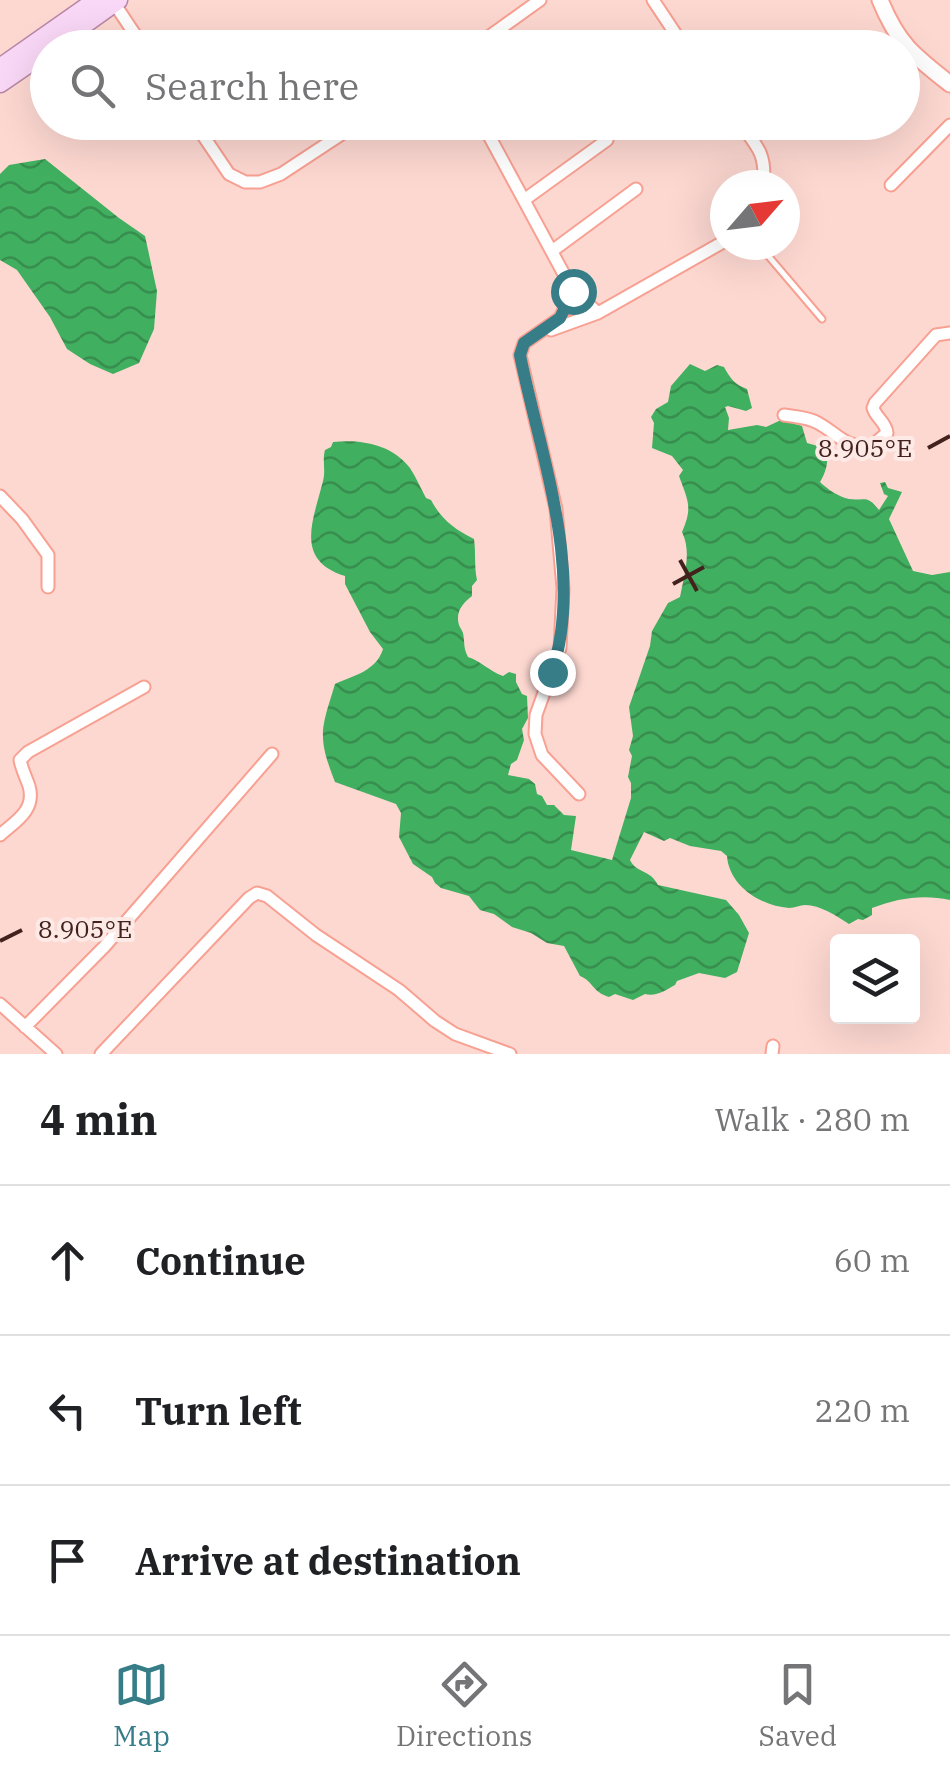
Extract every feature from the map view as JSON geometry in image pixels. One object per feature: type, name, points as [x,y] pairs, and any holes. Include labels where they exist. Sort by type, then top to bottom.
[{"type":"main road","points":[[73,30],[110,1]]},
{"type":"main road","points":[[62,30],[110,1]]},
{"type":"main road","points":[[0,68],[30,50]]},
{"type":"main road","points":[[0,83],[30,62]]},
{"type":"street","points":[[499,30],[540,0]]},
{"type":"street","points":[[653,0],[673,30]]},
{"type":"street","points":[[880,0],[894,30]]},
{"type":"street","points":[[110,1],[131,30]]},
{"type":"street","points":[[920,59],[947,78]]},
{"type":"street","points":[[891,184],[950,124]]},
{"type":"street","points":[[206,140],[229,174],[245,182],[260,182],[281,174],[333,140]]},
{"type":"street","points":[[491,140],[573,291],[598,313]]},
{"type":"street","points":[[524,200],[607,140]]},
{"type":"street","points":[[752,140],[765,170]]},
{"type":"street","points":[[552,251],[636,189]]},
{"type":"street","points":[[537,335],[598,313],[710,250]]},
{"type":"street","points":[[573,291],[560,318],[524,343],[520,355],[556,509],[563,588],[560,648],[536,715],[535,734],[542,755],[579,794]]},
{"type":"street","points":[[784,416],[814,420],[838,439],[872,446],[887,433],[872,408],[875,403],[936,336],[950,332]]},
{"type":"street","points":[[0,496],[48,555],[48,587]]},
{"type":"street","points":[[0,835],[31,803],[20,760],[144,687]]},
{"type":"street","points":[[26,1027],[104,947],[272,754]]},
{"type":"street","points":[[102,1054],[258,893],[399,990],[454,1034],[483,1050],[510,1054]]},
{"type":"street","points":[[0,1004],[56,1054]]},
{"type":"lane","points":[[772,260],[822,319]]},
{"type":"water","points":[[45,159],[145,236],[157,291],[154,329],[139,363],[113,374],[67,349],[17,270],[0,260],[0,174],[9,165]]},
{"type":"water","points":[[690,364],[705,371],[717,365],[724,367],[733,381],[747,389],[752,408],[746,411],[725,407],[728,430],[766,427],[781,420],[802,426],[807,443],[825,448],[827,465],[820,482],[830,490],[849,499],[868,500],[879,510],[888,496],[880,483],[902,492],[889,519],[913,571],[932,575],[950,572],[950,900],[920,897],[891,902],[872,908],[872,915],[849,924],[817,907],[789,908],[758,899],[740,885],[721,851],[670,838],[664,841],[644,832],[630,860],[636,868],[658,885],[726,900],[749,933],[737,972],[725,978],[699,973],[661,992],[633,1000],[599,992],[580,976],[564,946],[547,943],[512,927],[494,914],[480,910],[469,896],[441,888],[413,864],[399,837],[401,813],[396,804],[335,782],[325,754],[323,733],[335,684],[370,667],[383,649],[345,584],[345,576],[319,560],[313,549],[312,524],[324,477],[325,450],[333,442],[354,441],[385,448],[403,460],[426,498],[454,527],[474,539],[477,580],[472,596],[458,616],[465,650],[468,657],[498,674],[516,674],[522,694],[527,696],[524,740],[508,775],[529,779],[547,805],[554,805],[564,815],[576,816],[571,850],[612,860],[631,798],[628,777],[633,736],[629,707],[652,631],[668,603],[680,597],[686,564],[682,532],[688,504],[679,476],[683,470],[672,456],[652,448],[651,417],[668,402],[671,386]]},
{"type":"route","points":[[552,672],[560,648],[563,588],[556,509],[520,355],[524,343],[560,318],[573,291]]}]
